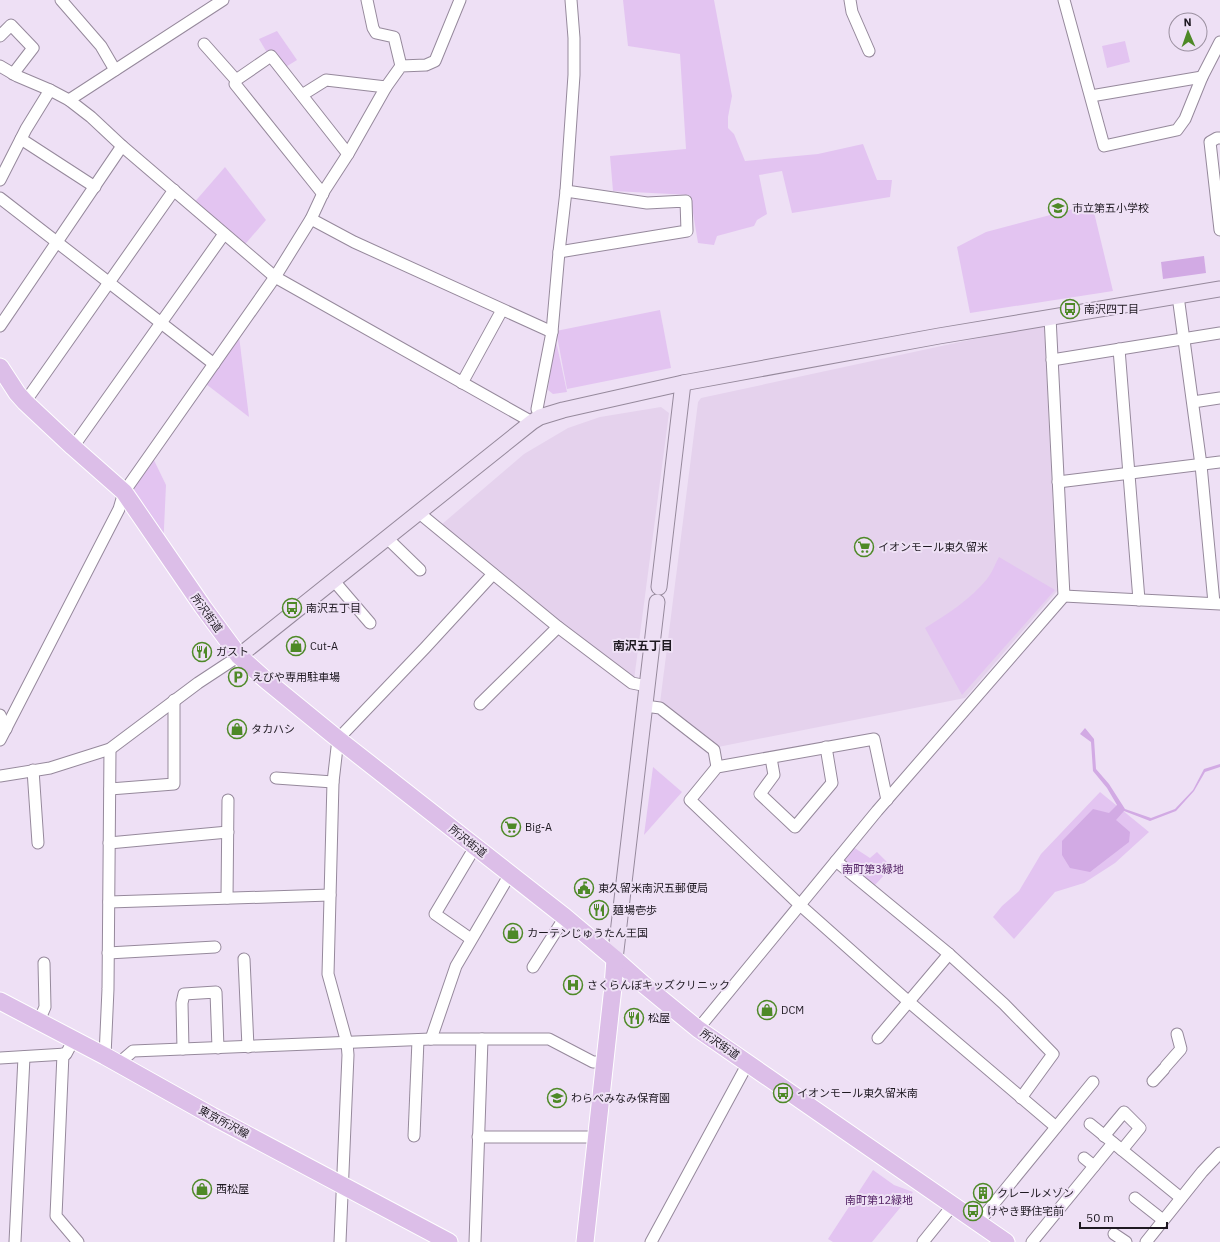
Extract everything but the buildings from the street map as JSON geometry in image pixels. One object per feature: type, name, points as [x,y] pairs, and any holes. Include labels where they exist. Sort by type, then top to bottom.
[{"type":"main road","name":"所沢街道","points":[[1,370],[25,402],[124,492],[203,607],[239,656],[267,681],[338,739],[565,917],[698,1029],[1006,1242]]},
{"type":"main road","points":[[585,1242],[615,959]]},
{"type":"main road","name":"東京所沢線","points":[[0,1001],[74,1039],[212,1116],[449,1242]]},
{"type":"street","points":[[61,0],[101,46],[115,70]]},
{"type":"street","points":[[68,100],[223,0]]},
{"type":"street","points":[[0,740],[119,509],[124,492],[275,277],[386,88],[401,66],[394,37],[376,33],[373,28],[367,0]]},
{"type":"street","points":[[401,66],[426,65],[435,61],[460,0]]},
{"type":"street","points":[[536,420],[552,332],[566,191],[574,75],[574,38],[571,0]]},
{"type":"street","points":[[850,0],[852,12],[869,51]]},
{"type":"street","points":[[1064,0],[1104,146],[1177,130],[1185,119],[1202,77],[1220,42]]},
{"type":"street","points":[[0,36],[11,25],[33,48],[13,74]]},
{"type":"street","points":[[204,44],[236,80],[235,84],[323,194]]},
{"type":"street","points":[[236,80],[271,56],[348,154]]},
{"type":"street","points":[[0,66],[13,74],[50,90],[68,100],[91,117],[122,146],[275,277],[462,383],[536,420]]},
{"type":"street","points":[[1091,96],[1202,77]]},
{"type":"street","points":[[302,95],[326,80],[386,88]]},
{"type":"street","points":[[0,180],[21,139],[50,90]]},
{"type":"street","points":[[1220,138],[1210,142],[1218,182],[1220,230]]},
{"type":"street","points":[[21,139],[95,187]]},
{"type":"street","points":[[0,326],[122,146]]},
{"type":"street","points":[[25,402],[174,190]]},
{"type":"street","points":[[559,252],[687,231],[686,201],[647,203],[566,191]]},
{"type":"street","points":[[0,198],[214,364]]},
{"type":"street","points":[[311,218],[354,242],[552,332]]},
{"type":"street","points":[[73,447],[224,234]]},
{"type":"street","points":[[0,776],[50,768],[110,749],[174,700],[239,656],[418,512],[536,420],[563,410],[683,383],[1050,316],[1220,290]]},
{"type":"street","points":[[1064,596],[1217,603],[1201,464],[1178,296]]},
{"type":"street","points":[[462,383],[502,310]]},
{"type":"street","points":[[698,1029],[887,800],[1064,596],[1050,316]]},
{"type":"street","points":[[1052,360],[1220,333]]},
{"type":"street","points":[[1119,349],[1138,600]]},
{"type":"street","points":[[615,959],[683,383]]},
{"type":"street","points":[[1193,402],[1220,398]]},
{"type":"street","points":[[1058,482],[1220,462]]},
{"type":"street","points":[[418,512],[558,627],[632,683],[648,686]]},
{"type":"street","points":[[387,538],[420,570]]},
{"type":"street","points":[[340,1242],[347,1043],[328,974],[333,782],[338,739],[493,574]]},
{"type":"street","points":[[334,581],[370,623]]},
{"type":"street","points":[[480,704],[558,627]]},
{"type":"street","points":[[110,789],[174,784],[174,700]]},
{"type":"street","points":[[645,706],[660,708],[714,750],[717,767]]},
{"type":"street","points":[[0,715],[6,729]]},
{"type":"street","points":[[887,800],[874,739],[717,767],[690,800],[800,905],[909,1002],[1056,1127]]},
{"type":"street","points":[[771,758],[774,775],[760,794],[795,827],[832,782],[826,747]]},
{"type":"street","points":[[110,749],[108,953],[112,1060],[133,1051],[418,1040],[549,1039],[593,1062],[605,1062]]},
{"type":"street","points":[[33,770],[38,843]]},
{"type":"street","points":[[276,778],[333,782]]},
{"type":"street","points":[[227,898],[228,800]]},
{"type":"street","points":[[109,843],[228,832]]},
{"type":"street","points":[[471,939],[435,914],[475,847]]},
{"type":"street","points":[[836,861],[949,954],[1004,1004],[1054,1054],[1021,1098]]},
{"type":"street","points":[[432,1040],[456,966],[510,874]]},
{"type":"street","points":[[109,902],[330,895]]},
{"type":"street","points":[[534,967],[565,917]]},
{"type":"street","points":[[108,953],[215,947]]},
{"type":"street","points":[[878,1038],[949,954]]},
{"type":"street","points":[[244,959],[248,1047]]},
{"type":"street","points":[[39,1021],[45,1007],[44,963]]},
{"type":"street","points":[[183,1049],[182,1003],[184,994],[216,992],[218,1048]]},
{"type":"street","points":[[1153,1082],[1181,1048],[1177,1034]]},
{"type":"street","points":[[0,1058],[66,1054],[74,1039]]},
{"type":"street","points":[[475,1242],[482,1039]]},
{"type":"street","points":[[414,1136],[418,1040]]},
{"type":"street","points":[[63,1054],[56,1216],[78,1242]]},
{"type":"street","points":[[15,1242],[24,1057]]},
{"type":"street","points":[[651,1242],[748,1063]]},
{"type":"street","points":[[978,1223],[1093,1082]]},
{"type":"street","points":[[1032,1242],[1094,1166],[1124,1112],[1140,1128],[1122,1150]]},
{"type":"street","points":[[1090,1124],[1181,1198]]},
{"type":"street","points":[[478,1137],[597,1137]]},
{"type":"street","points":[[1146,1242],[1202,1172],[1220,1153]]},
{"type":"street","points":[[1084,1158],[1094,1166]]},
{"type":"street","points":[[1135,1198],[1163,1220]]},
{"type":"street","points":[[923,1242],[953,1205]]},
{"type":"street","points":[[1114,1234],[1126,1242]]},
{"type":"shaded area","points":[[1204,256],[1206,273],[1163,279],[1161,262]]},
{"type":"shaded area","points":[[1044,324],[1057,591],[965,698],[718,747],[660,703],[698,402],[701,398]]},
{"type":"shaded area","points":[[661,407],[669,413],[634,680],[441,525],[524,454],[568,428],[600,417]]},
{"type":"shaded area","points":[[1085,728],[1094,739],[1096,769],[1109,784],[1125,809],[1151,818],[1175,809],[1193,790],[1204,769],[1220,764],[1220,767],[1205,772],[1194,791],[1176,811],[1150,821],[1124,811],[1116,820],[1130,832],[1129,842],[1090,872],[1070,868],[1062,855],[1062,841],[1093,809],[1109,813],[1117,805],[1107,788],[1093,771],[1091,742],[1080,734]]},
{"type":"green space","points":[[623,0],[714,0],[732,96],[728,117],[728,128],[734,134],[745,161],[818,154],[863,144],[877,180],[892,180],[890,197],[792,213],[782,171],[759,175],[767,214],[757,220],[754,226],[717,236],[714,245],[698,243],[690,195],[613,191],[610,156],[686,149],[680,54],[628,46]]},
{"type":"green space","points":[[277,31],[297,60],[284,68],[269,56],[259,39]]},
{"type":"green space","points":[[1125,41],[1130,62],[1107,68],[1102,46]]},
{"type":"green space","points":[[225,167],[266,220],[241,249],[192,205]]},
{"type":"green space","points":[[1092,204],[1113,291],[970,313],[957,247],[986,232]]},
{"type":"green space","points":[[660,310],[671,368],[567,389],[556,331]]},
{"type":"green space","points":[[238,328],[249,417],[202,381]]},
{"type":"green space","points":[[555,336],[567,392],[553,394],[548,390]]},
{"type":"green space","points":[[151,454],[166,485],[163,550],[124,492]]},
{"type":"green space","points":[[999,557],[1055,590],[962,695],[925,628],[973,594],[989,577]]},
{"type":"green space","points":[[653,767],[682,792],[644,835]]},
{"type":"green space","points":[[1100,792],[1149,832],[1115,863],[1084,883],[1055,892],[1014,939],[993,917],[1002,906],[1019,891],[1041,854]]},
{"type":"green space","name":"南町第3緑地","points":[[853,847],[870,858],[877,852],[892,867],[874,886],[842,859]]},
{"type":"green space","name":"南町第12緑地","points":[[873,1170],[894,1185],[913,1192],[872,1242],[833,1242],[828,1239]]},
{"type":"place","name":"市立第五小学校","points":[[1058,208]]},
{"type":"place","name":"南沢四丁目","points":[[1070,309]]},
{"type":"place","name":"イオンモール東久留米","points":[[864,547]]},
{"type":"place","name":"南沢五丁目","points":[[292,608]]},
{"type":"place","name":"Cut-A","points":[[296,646]]},
{"type":"place","name":"ガスト","points":[[202,652]]},
{"type":"place","name":"えびや専用駐車場","points":[[238,677]]},
{"type":"place","name":"タカハシ","points":[[237,729]]},
{"type":"place","name":"Big-A","points":[[511,827]]},
{"type":"place","name":"東久留米南沢五郵便局","points":[[584,888]]},
{"type":"place","name":"麺場壱歩","points":[[599,910]]},
{"type":"place","name":"カーテンじゅうたん王国","points":[[513,933]]},
{"type":"place","name":"さくらんぼキッズクリニック","points":[[573,985]]},
{"type":"place","name":"DCM","points":[[767,1010]]},
{"type":"place","name":"松屋","points":[[634,1018]]},
{"type":"place","name":"イオンモール東久留米南","points":[[783,1093]]},
{"type":"place","name":"わらべみなみ保育園","points":[[557,1098]]},
{"type":"place","name":"西松屋","points":[[202,1189]]},
{"type":"place","name":"クレールメゾン","points":[[983,1193]]},
{"type":"place","name":"けやき野住宅前","points":[[973,1211]]},
{"type":"district","name":"南沢五丁目","points":[[643,646]]}]
